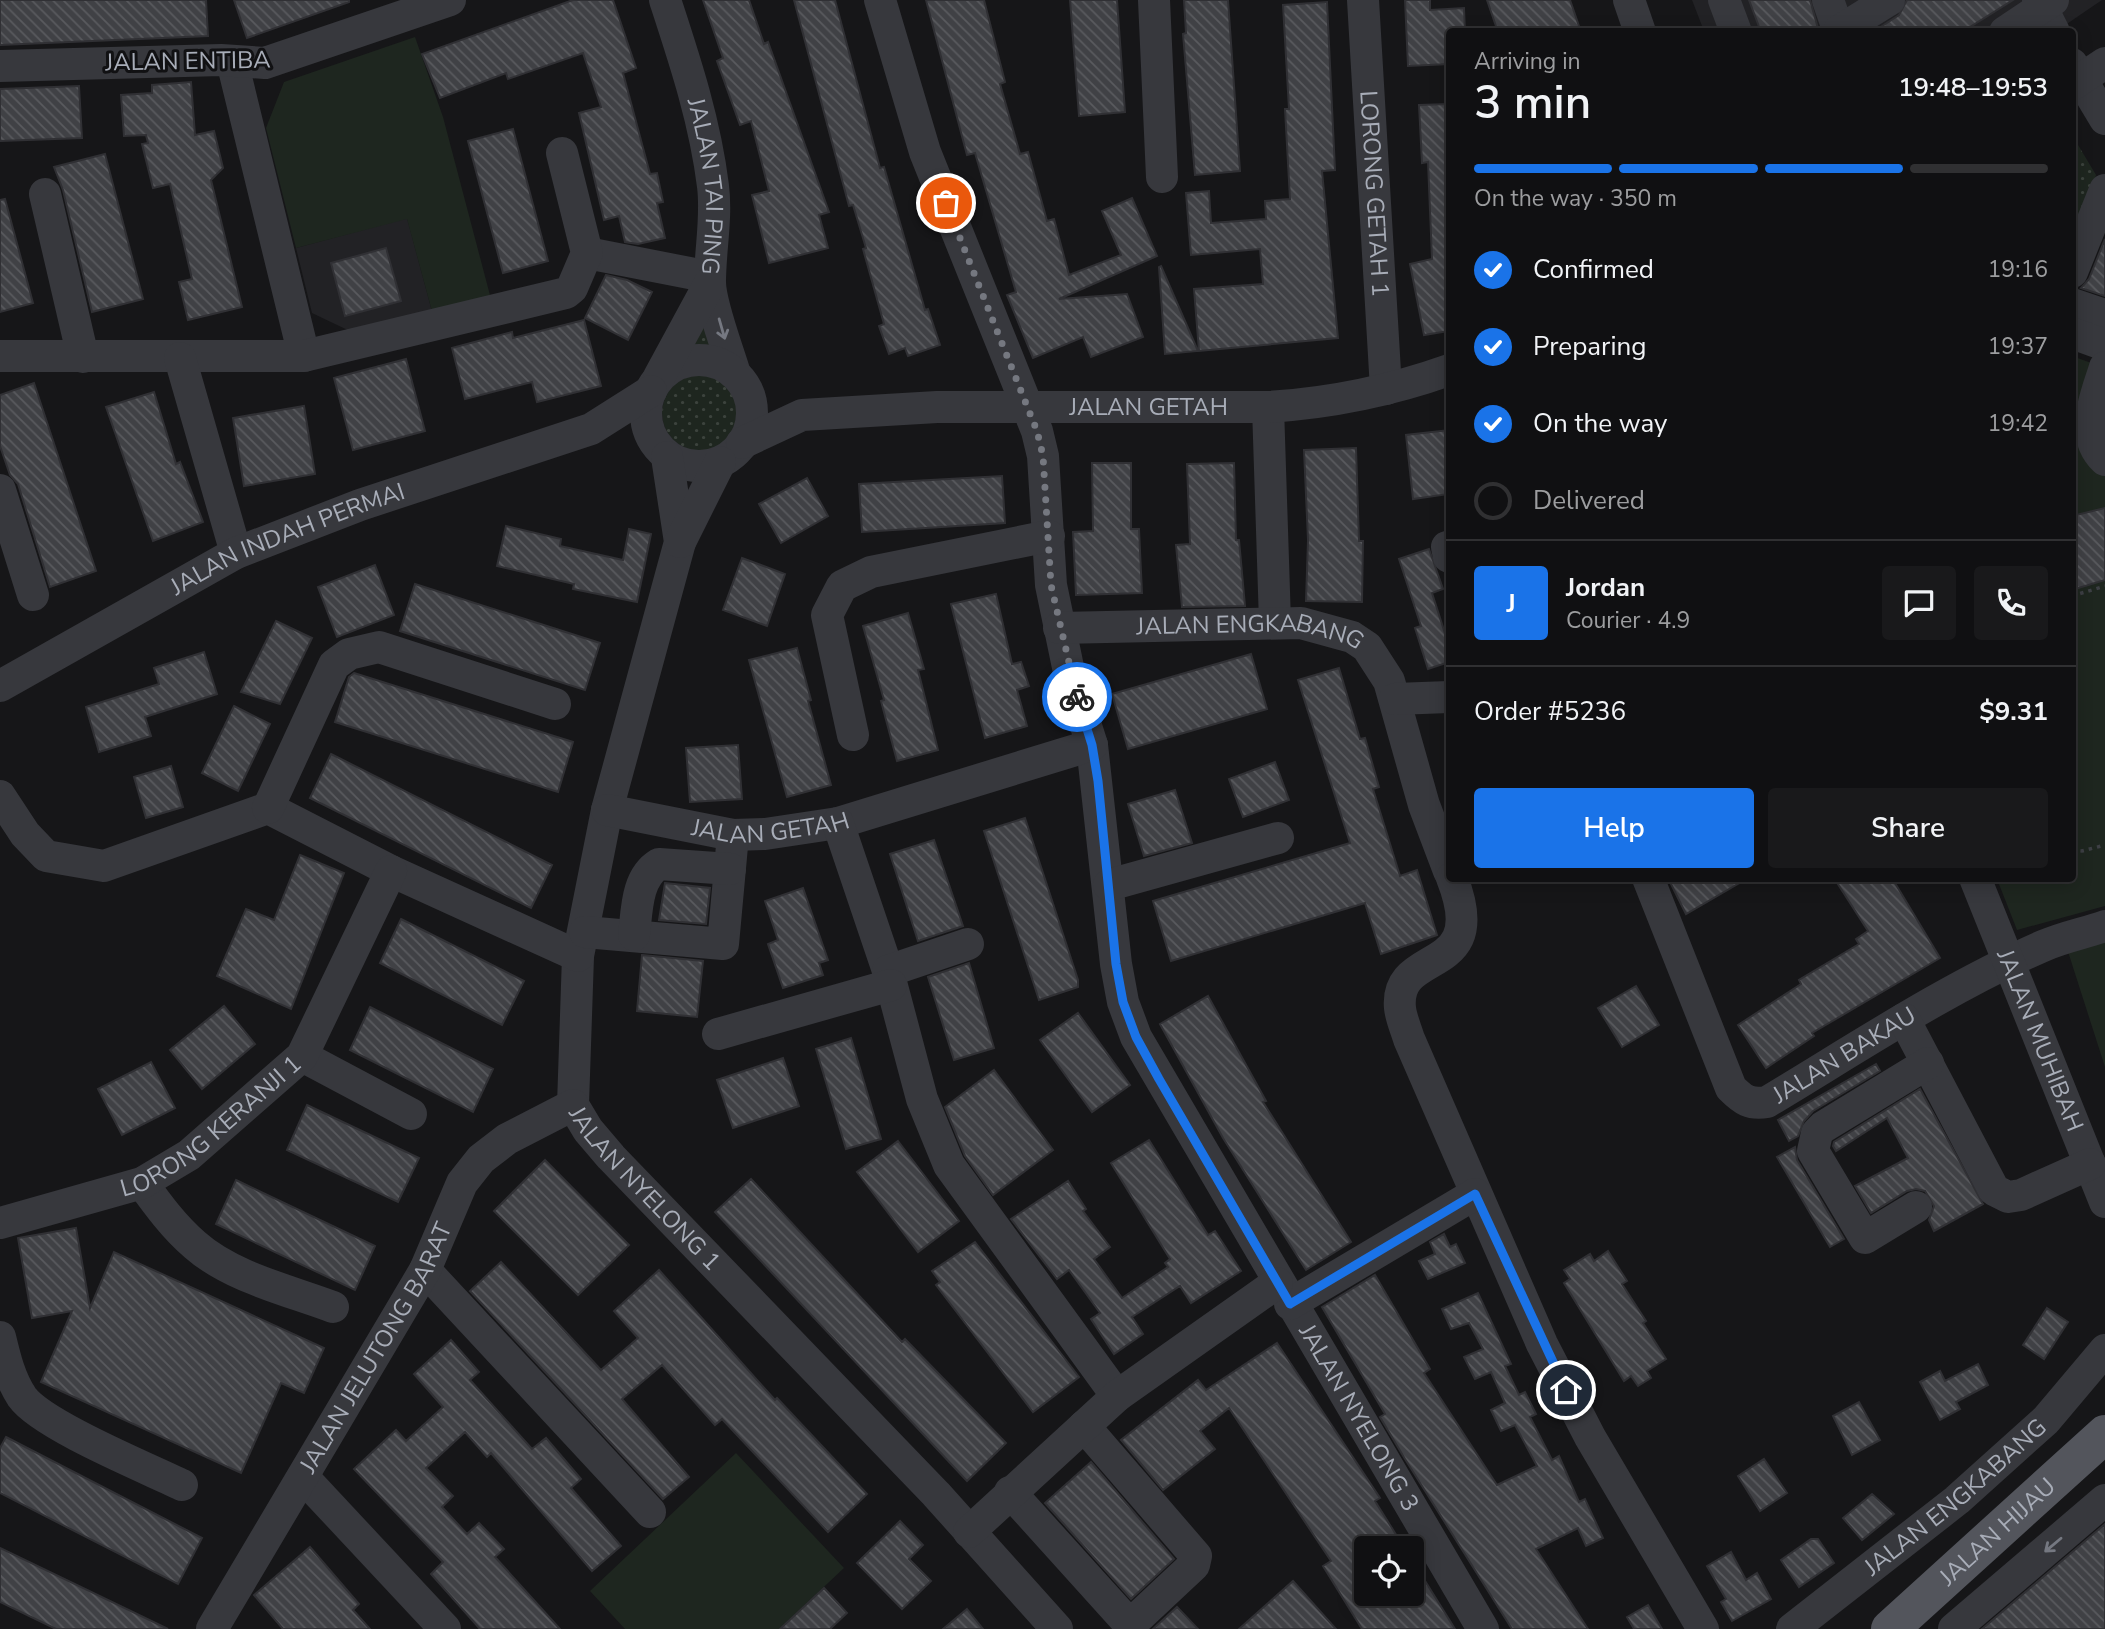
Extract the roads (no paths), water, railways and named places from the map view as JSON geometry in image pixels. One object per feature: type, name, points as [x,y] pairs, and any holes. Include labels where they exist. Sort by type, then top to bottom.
[{"type":"main road","name":"JALAN HIJAU","points":[[1890,1629],[2105,1434]]},
{"type":"street","name":"JALAN ENTIBA","points":[[0,66],[280,60],[450,0]]},
{"type":"street","name":"JALAN TAI PING","points":[[665,0],[693,84],[707,141],[714,213],[710,280],[742,386]]},
{"type":"street","name":"JALAN NYELONG 3","points":[[880,0],[925,152],[1043,456],[1051,585],[1069,672],[1092,745],[1116,964],[1123,1002],[1136,1037],[1284,1293],[1407,1495],[1483,1629]]},
{"type":"street","points":[[1154,0],[1162,177]]},
{"type":"street","name":"LORONG GETAH 1","points":[[1363,0],[1386,389]]},
{"type":"street","points":[[1629,0],[1639,28]]},
{"type":"street","points":[[1724,0],[1734,28]]},
{"type":"street","points":[[1828,0],[1838,28]]},
{"type":"street","points":[[1844,28],[1889,0]]},
{"type":"street","points":[[2013,28],[2047,10]]},
{"type":"street","points":[[233,61],[304,356]]},
{"type":"street","points":[[2082,73],[2105,119]]},
{"type":"street","points":[[0,356],[304,356],[566,293],[572,288],[587,253],[562,153]]},
{"type":"street","points":[[2076,262],[2105,190]]},
{"type":"street","points":[[45,194],[83,357]]},
{"type":"street","points":[[587,253],[710,280],[654,386],[645,416],[662,451]]},
{"type":"street","points":[[2080,317],[2105,345]]},
{"type":"street","points":[[180,358],[236,553]]},
{"type":"street","points":[[654,386],[675,365],[690,360],[721,365],[742,386],[802,415]]},
{"type":"street","name":"JALAN GETAH","points":[[802,415],[937,407],[1268,407],[1342,400],[1446,371]]},
{"type":"street","name":"JALAN INDAH PERMAI","points":[[0,686],[236,553],[360,505],[591,429],[654,386]]},
{"type":"street","points":[[680,542],[752,418],[742,386]]},
{"type":"street","points":[[2102,386],[2091,414],[2091,438],[2105,460]]},
{"type":"street","points":[[1268,407],[1275,622]]},
{"type":"street","points":[[591,429],[662,451],[696,467],[731,453],[802,415]]},
{"type":"street","name":"JALAN NYELONG 1","points":[[662,451],[680,542],[607,810],[593,872],[582,944],[573,1105],[588,1130],[611,1157],[732,1280],[1057,1629]]},
{"type":"street","points":[[0,490],[33,595]]},
{"type":"street","points":[[853,735],[827,615],[842,586],[871,572],[1049,536]]},
{"type":"street","name":"JALAN ENGKABANG","points":[[1059,628],[1301,623],[1337,630],[1359,642],[1380,663],[1395,699],[1423,805],[1446,863]]},
{"type":"street","points":[[0,796],[25,834],[46,856],[73,863],[104,866],[268,808],[334,665],[349,654],[379,647],[555,704]]},
{"type":"street","points":[[1395,699],[1446,697]]},
{"type":"street","name":"JALAN GETAH","points":[[607,810],[733,835],[765,834],[838,822],[1092,745]]},
{"type":"street","points":[[268,808],[391,871],[582,944],[634,935],[723,944],[733,835]]},
{"type":"street","points":[[838,822],[889,978],[922,1100],[949,1166],[1117,1396]]},
{"type":"street","points":[[1109,885],[1278,838]]},
{"type":"street","points":[[634,935],[641,887],[653,868],[659,864],[730,869]]},
{"type":"street","name":"LORONG KERANJI 1","points":[[0,1223],[142,1183],[189,1154],[302,1056],[391,871]]},
{"type":"street","points":[[1453,882],[1464,916],[1461,936],[1452,947],[1415,972],[1404,984],[1400,1007],[1409,1040],[1542,1344],[1590,1437],[1703,1629]]},
{"type":"street","name":"JALAN BAKAU","points":[[1650,882],[1731,1088],[1742,1100],[1755,1104],[1767,1102],[1904,1019],[2009,963],[2045,945],[2105,926]]},
{"type":"street","name":"JALAN MUHIBAH","points":[[1977,882],[2105,1202]]},
{"type":"street","points":[[718,1034],[889,978],[968,944]]},
{"type":"street","points":[[1904,1019],[1994,1190],[2008,1197],[2021,1195],[2090,1164]]},
{"type":"street","points":[[302,1056],[411,1114]]},
{"type":"street","points":[[1916,1208],[1865,1238],[1813,1150],[1813,1142],[1823,1127],[1928,1063]]},
{"type":"street","name":"JALAN JELUTONG BARAT","points":[[212,1629],[425,1270],[462,1183],[481,1159],[507,1139],[573,1105]]},
{"type":"street","points":[[142,1183],[169,1219],[197,1247],[215,1259],[333,1307]]},
{"type":"street","points":[[968,1532],[1117,1396],[1284,1293],[1475,1194]]},
{"type":"street","points":[[425,1270],[650,1512]]},
{"type":"street","points":[[0,1337],[9,1372],[24,1399],[63,1427],[182,1485]]},
{"type":"street","name":"JALAN ENGKABANG","points":[[1792,1629],[1957,1500],[2046,1420],[2105,1350]]},
{"type":"street","points":[[1010,1492],[1128,1627],[1194,1565],[1196,1556],[1084,1426]]},
{"type":"street","points":[[303,1477],[445,1629]]},
{"type":"street","points":[[1954,1629],[2105,1500]]}]
